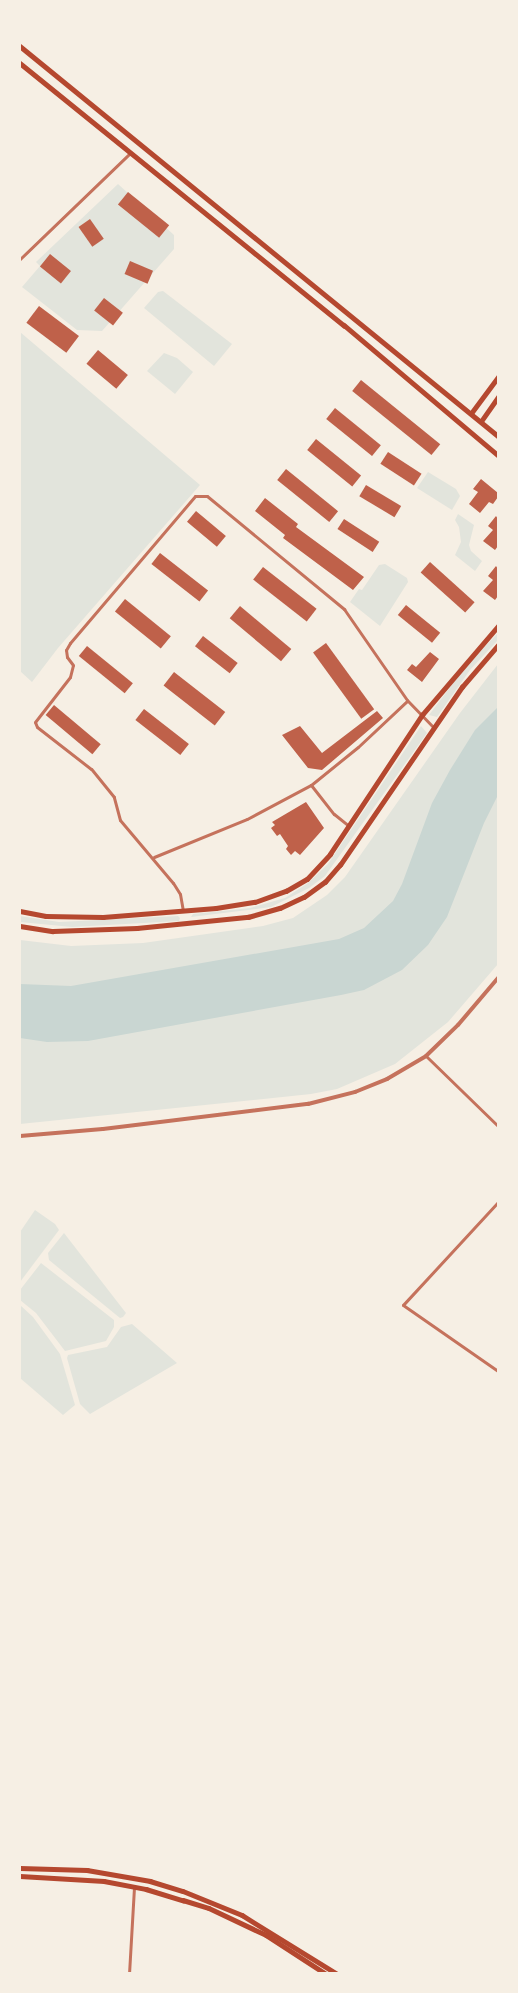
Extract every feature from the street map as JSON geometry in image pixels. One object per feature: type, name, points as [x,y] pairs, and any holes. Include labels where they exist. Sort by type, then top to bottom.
[{"type":"main road","points":[[20,46],[482,420],[498,436]]},
{"type":"main road","points":[[20,63],[344,325],[498,455]]},
{"type":"main road","points":[[472,412],[498,377]]},
{"type":"main road","points":[[482,420],[498,397]]},
{"type":"main road","points":[[20,911],[46,916],[103,917],[183,911],[255,902],[286,891],[307,879],[330,854],[422,715],[498,626]]},
{"type":"main road","points":[[20,926],[54,932],[137,928],[248,916],[280,908],[326,882],[468,679],[498,645]]},
{"type":"main road","points":[[183,911],[187,923]]},
{"type":"main road","points":[[20,1868],[87,1870],[150,1881],[183,1891],[242,1915],[297,1947],[337,1974]]},
{"type":"main road","points":[[20,1876],[104,1881],[134,1886],[209,1908],[266,1935],[324,1973]]},
{"type":"street","points":[[20,259],[130,153]]},
{"type":"street","points":[[183,911],[180,894],[154,857],[127,831],[120,820],[114,797],[91,769],[37,727],[35,722],[37,716],[70,677],[73,665],[67,657],[66,650],[70,643],[195,496],[207,496],[345,609],[407,700],[435,729]]},
{"type":"street","points":[[154,857],[219,832],[310,785],[358,747],[407,700]]},
{"type":"street","points":[[310,785],[334,814],[349,826]]},
{"type":"street","points":[[20,1136],[103,1129],[308,1104],[355,1092],[387,1079],[426,1056],[458,1025],[498,978]]},
{"type":"street","points":[[426,1056],[498,1126]]},
{"type":"street","points":[[498,1202],[403,1305],[498,1371]]},
{"type":"street","points":[[129,1974],[134,1886]]},
{"type":"shaded area","points":[[118,184],[174,235],[174,249],[102,331],[77,330],[22,287],[40,266],[36,262]]},
{"type":"shaded area","points":[[163,291],[232,344],[214,366],[144,308],[158,292]]},
{"type":"shaded area","points":[[20,332],[200,485],[58,648],[32,682],[20,671]]},
{"type":"shaded area","points":[[164,353],[177,358],[193,372],[175,394],[147,371]]},
{"type":"shaded area","points":[[428,472],[456,489],[460,496],[452,510],[417,488]]},
{"type":"shaded area","points":[[458,514],[474,525],[469,545],[471,551],[482,561],[475,571],[455,555],[461,542],[459,527],[455,520]]},
{"type":"shaded area","points":[[385,564],[407,578],[408,582],[380,626],[350,602],[359,589],[362,590],[379,565]]},
{"type":"shaded area","points":[[498,633],[498,640],[470,670],[437,717],[429,715],[467,665]]},
{"type":"shaded area","points":[[498,664],[498,964],[448,1022],[395,1064],[337,1089],[311,1094],[20,1124],[20,940],[71,946],[143,943],[263,926],[293,918],[327,895],[345,877],[460,713]]},
{"type":"shaded area","points":[[498,707],[498,795],[484,823],[447,917],[428,945],[402,970],[364,990],[88,1041],[47,1042],[20,1038],[20,984],[71,986],[339,939],[364,928],[393,901],[402,884],[432,803],[475,730]]},
{"type":"shaded area","points":[[421,726],[427,733],[325,876],[309,888],[271,907],[191,917],[193,914],[250,908],[285,898],[308,883],[328,864]]},
{"type":"shaded area","points":[[20,916],[59,922],[178,916],[180,918],[179,921],[72,927],[20,922]]},
{"type":"shaded area","points":[[35,1210],[55,1224],[59,1230],[20,1282],[20,1232]]},
{"type":"shaded area","points":[[64,1233],[126,1313],[123,1317],[120,1318],[49,1260],[48,1253]]},
{"type":"shaded area","points":[[41,1263],[114,1320],[114,1327],[106,1341],[65,1351],[36,1313],[20,1300],[20,1290]]},
{"type":"shaded area","points":[[20,1305],[33,1317],[60,1354],[75,1405],[63,1415],[20,1378]]},
{"type":"shaded area","points":[[132,1324],[177,1363],[90,1414],[80,1404],[68,1355],[107,1347],[121,1327]]},
{"type":"building","points":[[128,192],[169,225],[159,238],[118,204]]},
{"type":"building","points":[[90,219],[104,239],[92,247],[79,227]]},
{"type":"building","points":[[50,254],[71,271],[61,283],[40,266]]},
{"type":"building","points":[[130,261],[153,271],[148,284],[125,274]]},
{"type":"building","points":[[104,298],[123,313],[113,325],[94,311]]},
{"type":"building","points":[[39,306],[79,336],[66,353],[26,323]]},
{"type":"building","points":[[98,350],[128,375],[116,389],[86,364]]},
{"type":"building","points":[[361,380],[440,444],[431,455],[352,391]]},
{"type":"building","points":[[335,408],[381,445],[372,456],[326,419]]},
{"type":"building","points":[[316,439],[361,476],[352,486],[307,450]]},
{"type":"building","points":[[388,452],[422,474],[414,486],[380,464]]},
{"type":"building","points":[[286,469],[338,511],[329,522],[277,480]]},
{"type":"building","points":[[481,479],[498,493],[498,497],[493,504],[489,502],[480,513],[469,504],[478,492],[473,489]]},
{"type":"building","points":[[366,485],[401,506],[394,517],[359,496]]},
{"type":"building","points":[[265,498],[298,524],[296,527],[364,577],[353,590],[283,538],[285,535],[255,511]]},
{"type":"building","points":[[196,511],[226,536],[217,547],[187,522]]},
{"type":"building","points":[[496,516],[498,546],[495,550],[483,541],[493,530],[488,526]]},
{"type":"building","points":[[344,519],[379,542],[373,552],[337,529]]},
{"type":"building","points":[[160,553],[208,591],[199,602],[151,564]]},
{"type":"building","points":[[430,562],[475,602],[465,613],[421,572]]},
{"type":"building","points":[[496,566],[498,596],[495,600],[483,591],[493,580],[488,576]]},
{"type":"building","points":[[263,567],[317,609],[307,621],[253,580]]},
{"type":"building","points":[[125,599],[171,636],[161,649],[115,611]]},
{"type":"building","points":[[406,605],[440,633],[432,643],[398,615]]},
{"type":"building","points":[[240,606],[291,649],[281,661],[230,618]]},
{"type":"building","points":[[203,636],[238,663],[230,673],[195,646]]},
{"type":"building","points":[[326,643],[374,709],[361,719],[313,652]]},
{"type":"building","points":[[87,646],[133,683],[125,693],[79,656]]},
{"type":"building","points":[[430,652],[439,659],[422,682],[407,670],[412,664],[416,667]]},
{"type":"building","points":[[174,672],[225,712],[215,725],[164,685]]},
{"type":"building","points":[[54,705],[101,744],[92,754],[46,715]]},
{"type":"building","points":[[144,709],[189,744],[180,755],[135,720]]},
{"type":"building","points":[[377,711],[383,718],[322,770],[308,768],[282,735],[300,726],[322,753]]},
{"type":"building","points":[[306,802],[324,828],[300,855],[295,851],[291,855],[280,834],[277,836],[271,828],[275,825],[272,822]]}]
